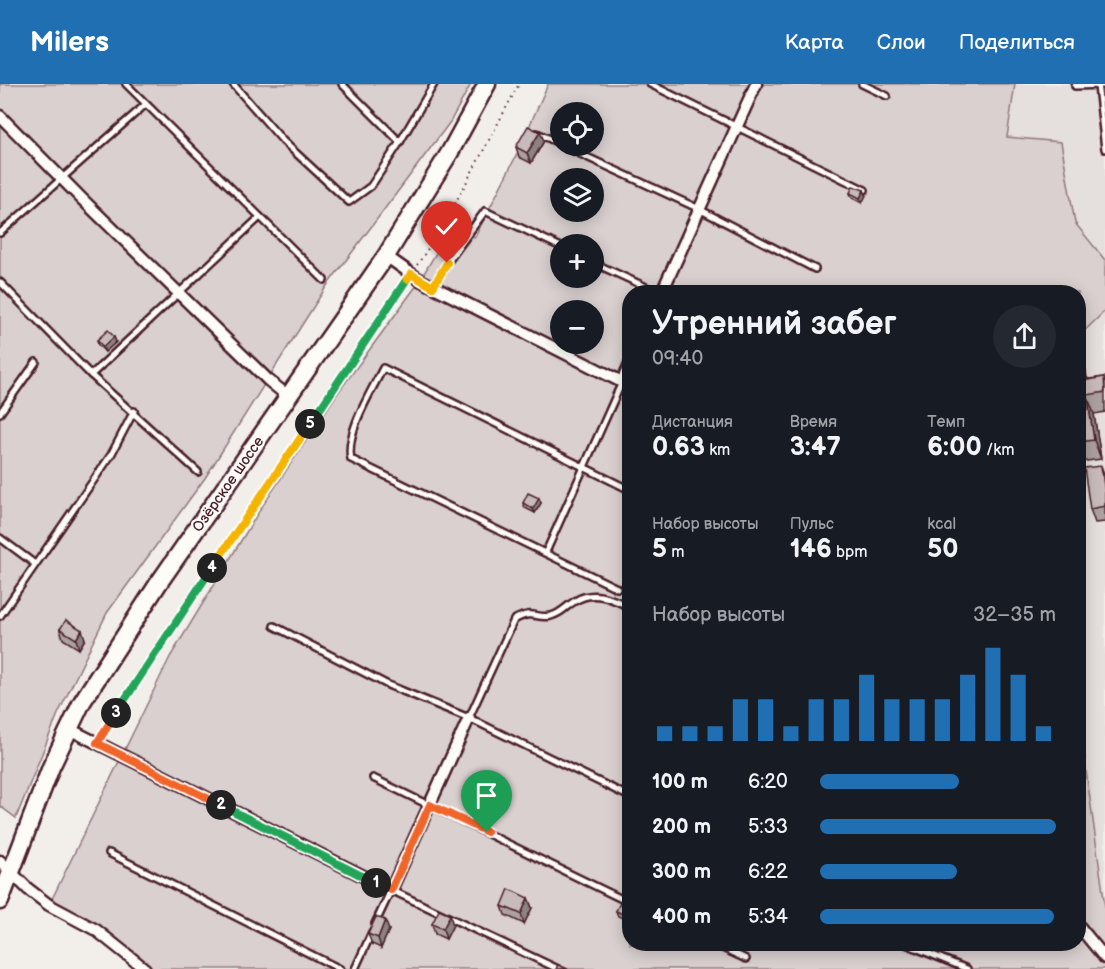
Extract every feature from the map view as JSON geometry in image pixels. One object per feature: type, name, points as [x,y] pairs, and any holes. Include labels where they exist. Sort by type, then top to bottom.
[{"type":"main road","name":"Озёрское шоссе","points":[[0,901],[6,866],[69,729],[100,674],[158,584],[386,256],[450,152],[487,84]]},
{"type":"street","points":[[665,285],[756,84]]},
{"type":"street","points":[[0,116],[267,380],[289,397]]},
{"type":"street","points":[[386,256],[433,287],[622,382]]},
{"type":"street","points":[[69,729],[391,890],[470,718]]},
{"type":"street","points":[[6,866],[35,894],[96,930],[145,969]]},
{"type":"street","points":[[1086,935],[1105,958]]},
{"type":"lane","points":[[126,84],[324,280]]},
{"type":"lane","points":[[233,84],[283,141],[349,202],[371,186],[434,84]]},
{"type":"lane","points":[[342,84],[400,142]]},
{"type":"lane","points":[[650,84],[866,190]]},
{"type":"lane","points":[[862,84],[887,96]]},
{"type":"lane","points":[[1075,86],[1102,86],[1105,149]]},
{"type":"lane","points":[[0,233],[146,104]]},
{"type":"lane","points":[[535,132],[550,139]]},
{"type":"lane","points":[[585,156],[815,269]]},
{"type":"lane","points":[[433,287],[447,263],[485,211],[550,242]]},
{"type":"lane","points":[[91,375],[260,217]]},
{"type":"lane","points":[[604,268],[642,285]]},
{"type":"lane","points":[[0,282],[91,375],[134,411],[198,472]]},
{"type":"lane","points":[[0,413],[36,362]]},
{"type":"lane","points":[[617,588],[351,459],[348,448],[358,419],[383,368],[622,486]]},
{"type":"lane","points":[[546,552],[583,468],[622,392]]},
{"type":"lane","points":[[0,616],[111,455],[134,411]]},
{"type":"lane","points":[[0,538],[35,564]]},
{"type":"lane","points":[[470,718],[514,620],[526,614],[549,616],[564,611],[575,600],[590,596],[602,595],[622,604]]},
{"type":"lane","points":[[274,626],[388,686],[470,718],[622,793]]},
{"type":"lane","points":[[373,778],[622,899]]},
{"type":"lane","points":[[109,853],[340,969]]},
{"type":"lane","points":[[355,969],[391,890],[558,969]]},
{"type":"lane","points":[[729,951],[746,959]]},
{"type":"lane","points":[[923,951],[967,969]]},
{"type":"path","points":[[97,743],[201,584],[443,226],[519,84]]},
{"type":"shaded area","points":[[0,84],[471,84],[450,122],[326,287],[205,478],[107,613],[58,714],[16,818],[0,806]]},
{"type":"shaded area","points":[[548,84],[1015,84],[1007,137],[1061,142],[1075,223],[1105,260],[1105,311],[1086,329],[1086,285],[622,285],[622,951],[1086,951],[1086,770],[1105,907],[1105,969],[145,969],[49,905],[170,657],[261,508],[337,394],[417,285],[452,226],[475,237],[517,154]]},
{"type":"shaded area","points":[[1015,84],[1105,84],[1105,260],[1075,223],[1061,142],[1007,138]]},
{"type":"shaded area","points":[[1105,311],[1105,907],[1086,770],[1086,329]]},
{"type":"building","points":[[1101,89],[1105,89],[1105,121]]},
{"type":"building","points":[[528,126],[540,132],[527,153],[516,147]]},
{"type":"building","points":[[853,186],[864,190],[860,198],[850,193]]},
{"type":"building","points":[[108,330],[114,337],[103,347],[97,340]]},
{"type":"building","points":[[1086,370],[1087,380],[1104,377],[1105,392],[1087,395],[1094,440],[1086,441]]},
{"type":"building","points":[[1101,466],[1105,506],[1090,509],[1086,468]]},
{"type":"building","points":[[528,493],[539,498],[533,509],[523,503]]},
{"type":"building","points":[[66,620],[82,630],[76,639],[60,629]]},
{"type":"building","points":[[509,889],[528,898],[521,914],[502,906]]},
{"type":"building","points":[[621,901],[622,901],[622,914],[616,911]]},
{"type":"building","points":[[439,910],[450,915],[443,929],[432,924]]},
{"type":"building","points":[[376,917],[385,920],[378,938],[368,934]]},
{"type":"building","points":[[558,965],[568,969],[556,969]]},
{"type":"route","points":[[447,263],[433,287],[411,274],[201,584],[97,743],[391,890],[430,805],[487,832]]}]
